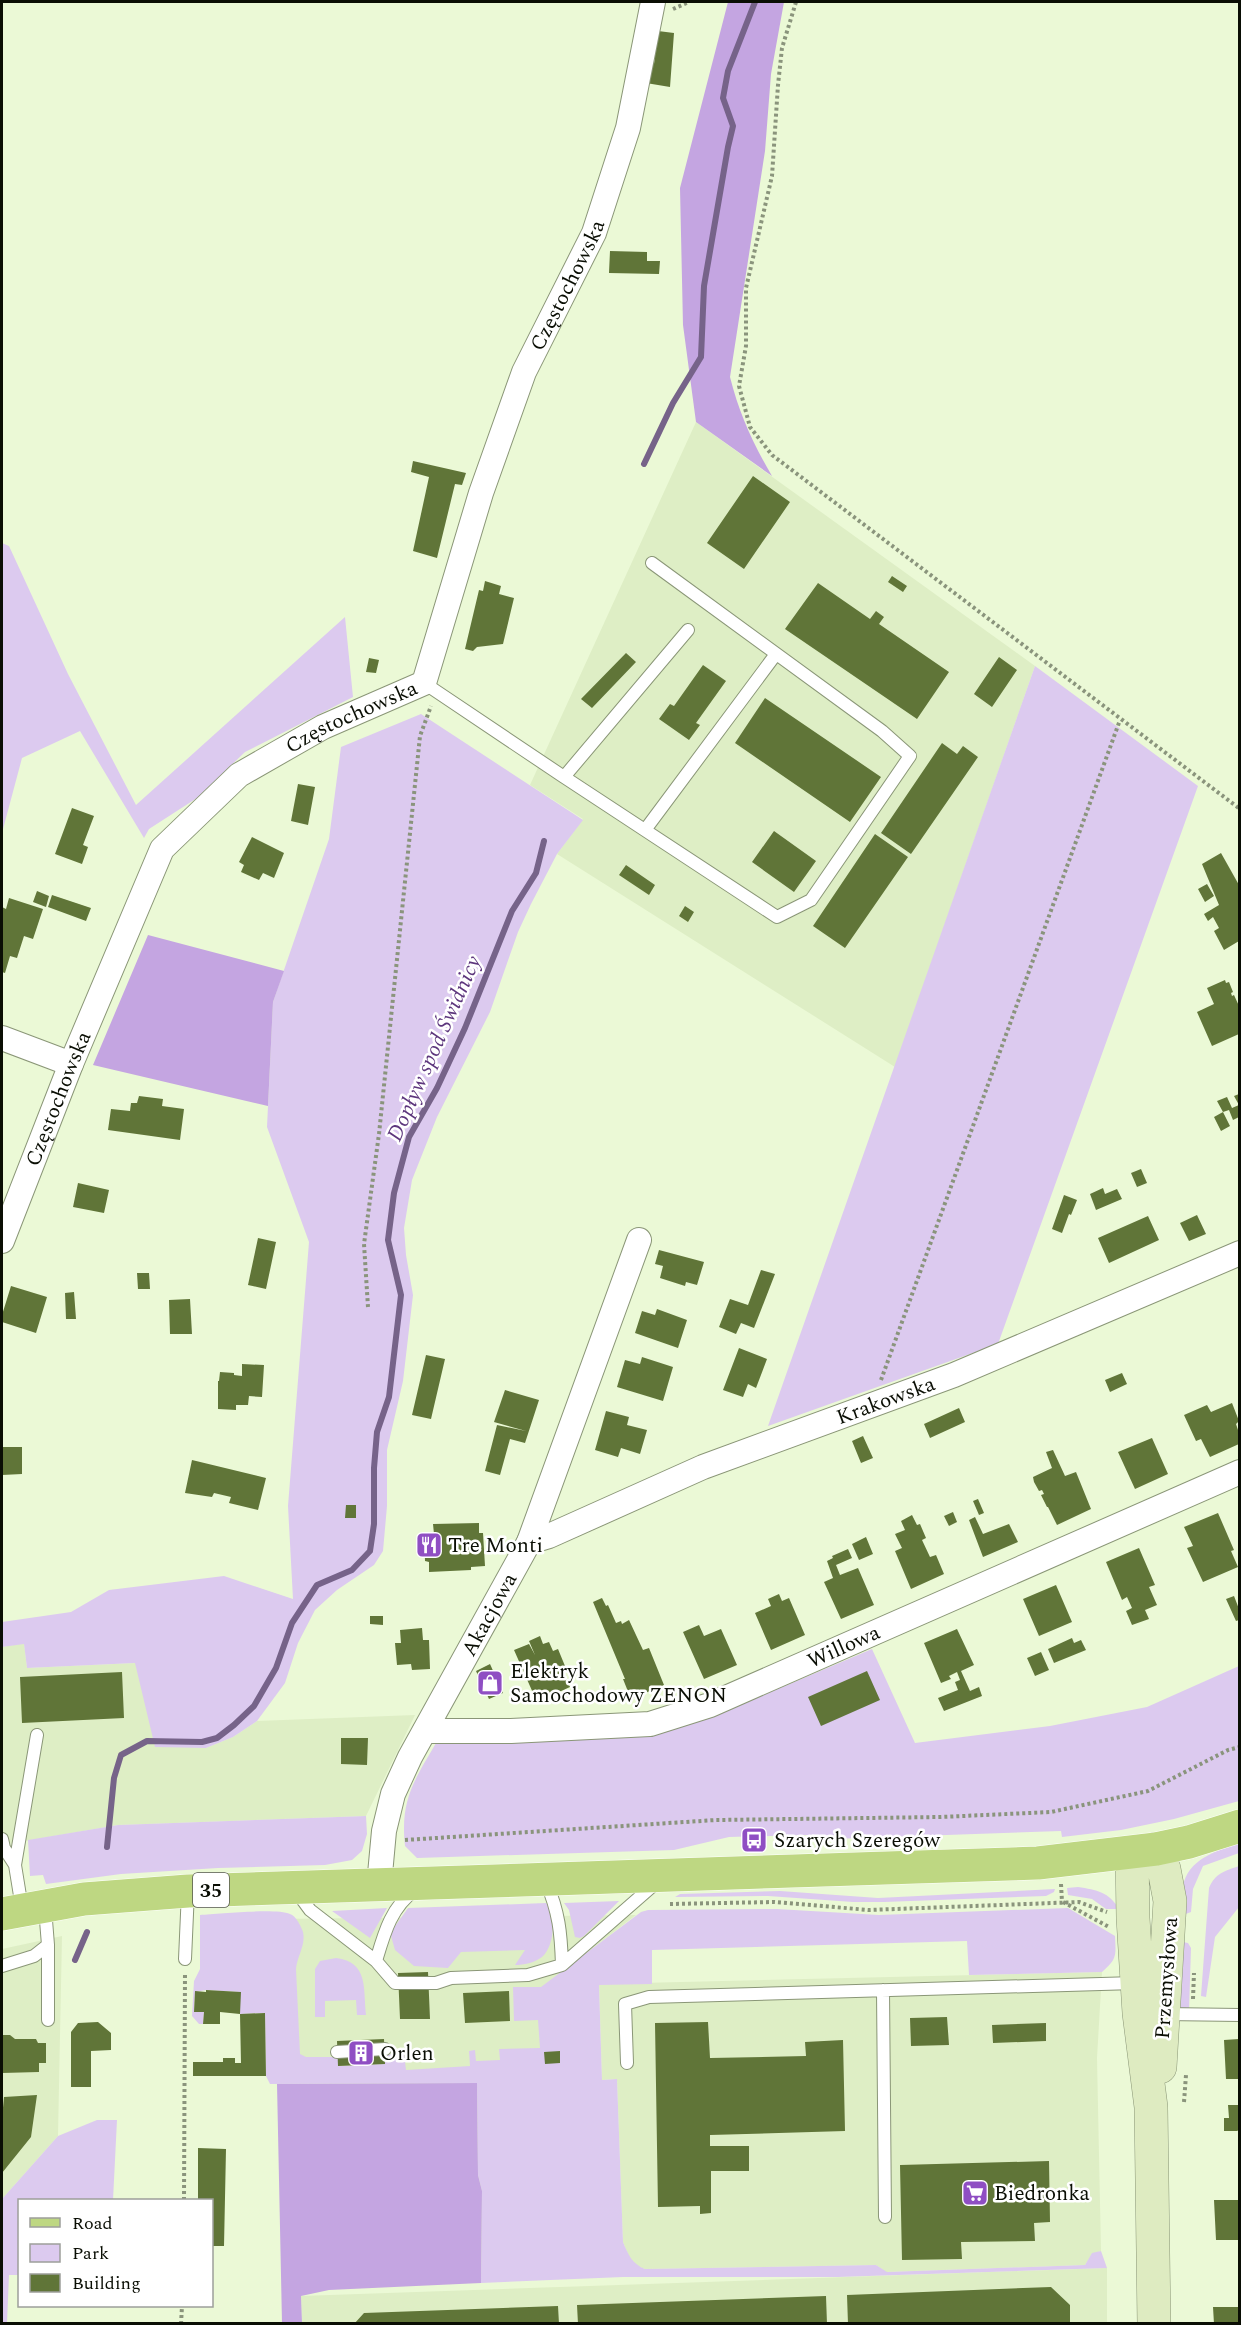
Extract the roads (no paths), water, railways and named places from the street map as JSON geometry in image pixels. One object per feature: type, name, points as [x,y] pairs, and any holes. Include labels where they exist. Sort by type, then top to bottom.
[{"type":"main road","name":"35","points":[[23,1910],[117,1896],[188,1891],[663,1877],[1026,1863],[1144,1852],[1189,1842],[1239,1826]]},
{"type":"main road","name":"Przemysłowa","points":[[1144,1852],[1133,1918],[1152,1993],[1154,2324]]},
{"type":"street","name":"Częstochowska","points":[[2,1241],[71,1064],[162,849],[239,775],[323,727],[430,687],[481,493],[524,372],[594,233],[628,128],[653,2]]},
{"type":"street","points":[[2,1038],[71,1064]]},
{"type":"street","name":"Akacjowa","points":[[379,1885],[383,1842],[393,1794],[529,1542],[639,1240]]},
{"type":"street","name":"Krakowska","points":[[529,1542],[549,1536],[703,1467],[954,1375],[1239,1253]]},
{"type":"street","name":"Willowa","points":[[425,1731],[511,1731],[650,1724],[710,1705],[1239,1472]]},
{"type":"lane","points":[[430,687],[777,917],[811,900],[910,756],[882,731],[652,563]]},
{"type":"lane","points":[[564,777],[688,630]]},
{"type":"lane","points":[[645,830],[776,654]]},
{"type":"lane","points":[[37,1735],[15,1865],[23,1910],[48,1945],[48,2020]]},
{"type":"lane","points":[[2,1839],[4,1848],[15,1865]]},
{"type":"lane","points":[[294,1887],[310,1910],[376,1960],[395,1983],[436,1983],[451,1978],[528,1975],[562,1965],[663,1877]]},
{"type":"lane","points":[[544,1879],[557,1907],[561,1926],[562,1965]]},
{"type":"lane","points":[[376,1960],[388,1922],[408,1895],[426,1883]]},
{"type":"lane","points":[[185,1959],[188,1891]]},
{"type":"lane","points":[[2,1966],[34,1956],[48,1945]]},
{"type":"lane","points":[[883,1990],[885,2217]]},
{"type":"lane","points":[[627,2063],[625,2004],[649,1997],[883,1990],[1152,1993],[1239,2015]]},
{"type":"lane","points":[[337,2052],[385,2049]]},
{"type":"waterway","name":"Dopływ spod Świdnicy","points":[[644,464],[673,403],[701,357],[704,286],[733,126],[723,98],[728,71],[755,2]]},
{"type":"waterway","name":"Dopływ spod Świdnicy","points":[[107,1847],[114,1778],[121,1755],[147,1741],[202,1742],[217,1738],[234,1725],[254,1706],[276,1668],[292,1623],[317,1585],[352,1570],[370,1551],[374,1524],[374,1468],[377,1432],[389,1397],[401,1295],[388,1240],[394,1193],[409,1137],[437,1088],[465,1028],[512,911],[536,873],[544,841]]},
{"type":"waterway","name":"Dopływ spod Świdnicy","points":[[75,1960],[87,1932]]},
{"type":"place","name":"Tre Monti","points":[[429,1545]]},
{"type":"place","name":"Elektryk Samochodowy ZENON","points":[[490,1683]]},
{"type":"place","name":"Szarych Szeregów","points":[[754,1840]]},
{"type":"place","name":"Orlen","points":[[361,2053]]},
{"type":"place","name":"Biedronka","points":[[975,2193]]}]
